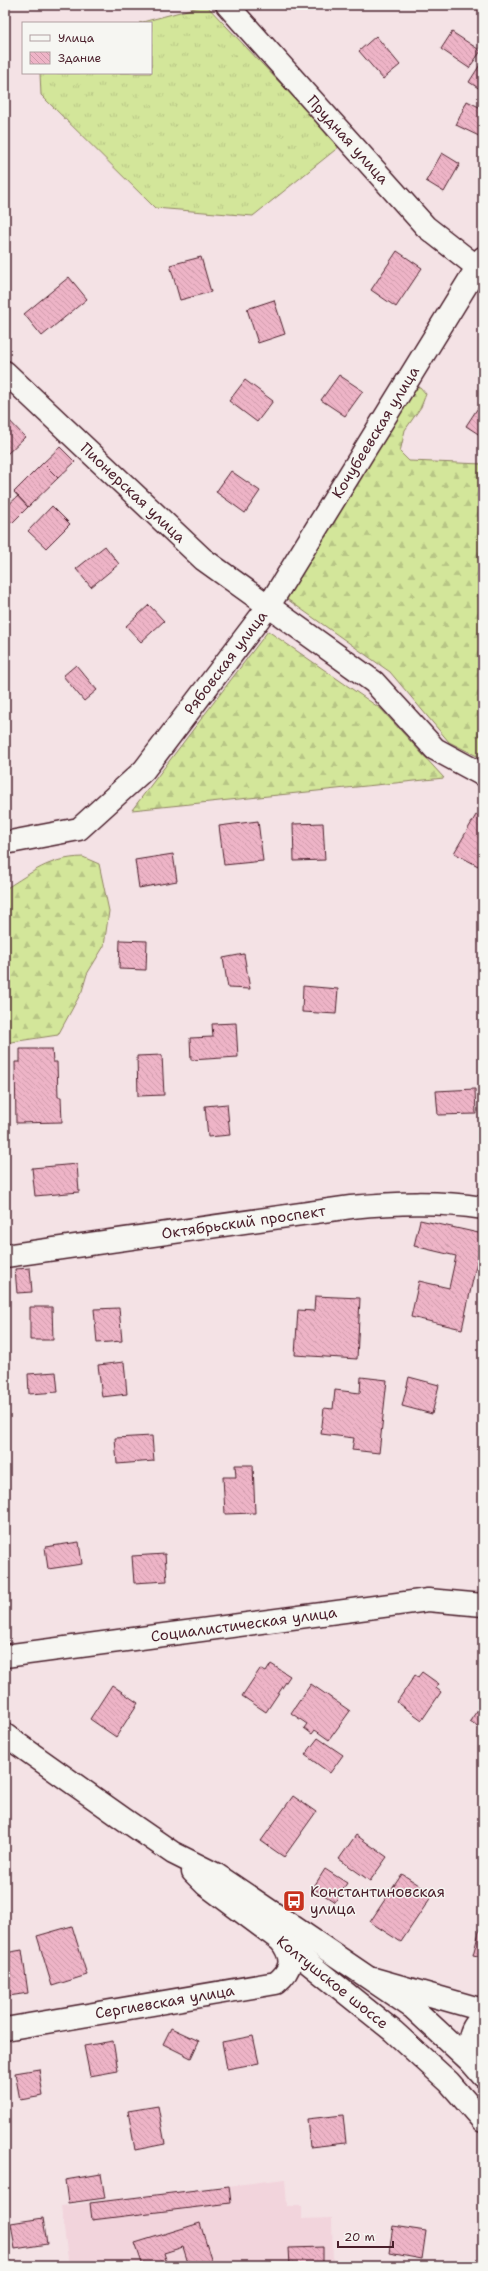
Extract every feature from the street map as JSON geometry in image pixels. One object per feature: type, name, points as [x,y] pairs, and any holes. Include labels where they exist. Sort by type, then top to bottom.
[{"type":"street","name":"Прудная улица","points":[[227,5],[426,227],[480,263]]},
{"type":"street","name":"Кочубеевская улица","points":[[268,606],[480,263]]},
{"type":"street","name":"Пионерская улица","points":[[5,372],[203,559],[268,606]]},
{"type":"street","name":"Рябовская улица","points":[[5,843],[79,829],[144,770],[268,606],[374,682],[435,749],[483,775]]},
{"type":"street","name":"Октябрьский проспект","points":[[5,1256],[351,1208],[405,1202],[459,1204],[483,1208]]},
{"type":"street","name":"Социалистическая улица","points":[[5,1656],[428,1600],[483,1605]]},
{"type":"street","name":"Колтушское шоссе","points":[[5,1735],[174,1853],[223,1879],[413,2008],[477,2069]]},
{"type":"street","name":"Колтушское шоссе","points":[[174,1853],[206,1885],[281,1941],[393,2031],[449,2082],[483,2121]]},
{"type":"street","name":"Сергиевская улица","points":[[5,2029],[276,1983],[285,1975],[290,1964],[288,1952],[281,1941]]},
{"type":"street","points":[[368,1978],[483,2010]]},
{"type":"street","points":[[477,2069],[468,2047],[471,2032],[483,2018]]},
{"type":"shaded area","points":[[285,2179],[287,2206],[302,2206],[302,2219],[332,2218],[333,2266],[69,2266],[61,2206]]},
{"type":"green space","points":[[206,5],[340,146],[253,216],[155,208],[41,95],[40,74],[152,74],[152,22],[143,22]]},
{"type":"green space","points":[[412,387],[420,387],[426,394],[421,407],[405,430],[400,452],[409,461],[483,464],[483,759],[449,742],[390,672],[284,597]]},
{"type":"green space","points":[[268,631],[381,709],[444,778],[132,810]]},
{"type":"green space","points":[[83,857],[99,864],[109,911],[104,946],[87,974],[82,991],[58,1035],[5,1043],[5,889],[50,863]]},
{"type":"building","points":[[452,32],[481,51],[469,68],[441,49]]},
{"type":"building","points":[[376,36],[400,65],[383,79],[359,51]]},
{"type":"building","points":[[483,60],[483,91],[469,82]]},
{"type":"building","points":[[467,101],[483,109],[483,138],[456,125]]},
{"type":"building","points":[[442,153],[460,164],[444,192],[426,181]]},
{"type":"building","points":[[397,251],[422,268],[396,307],[371,290]]},
{"type":"building","points":[[201,257],[211,292],[180,300],[170,265]]},
{"type":"building","points":[[69,277],[87,299],[42,336],[24,314]]},
{"type":"building","points":[[274,300],[285,334],[258,343],[247,309]]},
{"type":"building","points":[[339,375],[363,391],[345,416],[321,400]]},
{"type":"building","points":[[245,380],[273,401],[257,422],[229,401]]},
{"type":"building","points":[[483,400],[483,437],[466,426]]},
{"type":"building","points":[[6,417],[25,437],[5,456],[5,418]]},
{"type":"building","points":[[60,447],[75,462],[58,478],[43,463]]},
{"type":"building","points":[[43,463],[58,478],[28,507],[14,492]]},
{"type":"building","points":[[231,471],[260,491],[245,513],[216,492]]},
{"type":"building","points":[[18,496],[28,507],[12,523],[5,516],[5,508]]},
{"type":"building","points":[[52,506],[70,524],[46,548],[28,531]]},
{"type":"building","points":[[105,546],[119,564],[91,587],[76,569]]},
{"type":"building","points":[[149,605],[164,621],[141,642],[126,626]]},
{"type":"building","points":[[76,665],[97,690],[84,701],[63,676]]},
{"type":"building","points":[[476,815],[483,819],[483,858],[478,866],[454,853]]},
{"type":"building","points":[[258,821],[263,861],[224,865],[219,826]]},
{"type":"building","points":[[323,823],[325,860],[294,861],[293,824]]},
{"type":"building","points":[[173,854],[177,881],[139,888],[135,860]]},
{"type":"building","points":[[120,940],[147,941],[146,970],[119,969]]},
{"type":"building","points":[[244,954],[250,989],[228,988],[223,958]]},
{"type":"building","points":[[303,986],[338,989],[336,1014],[302,1012]]},
{"type":"building","points":[[236,1023],[238,1057],[191,1060],[190,1038],[213,1037],[212,1024]]},
{"type":"building","points":[[20,1049],[52,1049],[53,1062],[57,1062],[58,1097],[61,1097],[62,1122],[16,1123],[15,1062],[20,1062]]},
{"type":"building","points":[[162,1055],[164,1095],[138,1096],[137,1056]]},
{"type":"building","points":[[475,1089],[476,1114],[438,1115],[436,1091]]},
{"type":"building","points":[[227,1104],[230,1135],[208,1137],[205,1106]]},
{"type":"building","points":[[77,1164],[79,1192],[35,1196],[32,1168]]},
{"type":"building","points":[[420,1220],[483,1234],[462,1329],[411,1317],[419,1281],[449,1288],[456,1256],[414,1246]]},
{"type":"building","points":[[30,1268],[32,1292],[17,1293],[15,1269]]},
{"type":"building","points":[[315,1296],[360,1298],[357,1359],[295,1355],[298,1310],[314,1311]]},
{"type":"building","points":[[30,1307],[52,1307],[53,1340],[30,1340]]},
{"type":"building","points":[[119,1308],[122,1341],[97,1343],[94,1309]]},
{"type":"building","points":[[124,1362],[127,1394],[102,1397],[98,1365]]},
{"type":"building","points":[[56,1372],[58,1392],[29,1394],[28,1374]]},
{"type":"building","points":[[361,1377],[387,1380],[379,1453],[352,1450],[354,1438],[321,1434],[324,1408],[333,1409],[335,1390],[360,1393]]},
{"type":"building","points":[[409,1377],[439,1385],[432,1414],[402,1406]]},
{"type":"building","points":[[152,1436],[154,1461],[117,1464],[115,1438]]},
{"type":"building","points":[[235,1465],[253,1465],[255,1513],[225,1514],[223,1477],[236,1477]]},
{"type":"building","points":[[79,1542],[82,1564],[48,1569],[45,1547]]},
{"type":"building","points":[[165,1554],[167,1581],[134,1583],[132,1556]]},
{"type":"building","points":[[271,1664],[290,1676],[266,1712],[242,1696],[260,1669],[266,1672]]},
{"type":"building","points":[[422,1672],[439,1684],[436,1688],[441,1692],[422,1720],[397,1702],[415,1675],[418,1677]]},
{"type":"building","points":[[311,1684],[350,1711],[329,1740],[315,1730],[312,1734],[304,1728],[307,1724],[291,1713]]},
{"type":"building","points":[[112,1685],[138,1703],[116,1737],[90,1719]]},
{"type":"building","points":[[483,1702],[483,1730],[470,1721]]},
{"type":"building","points":[[318,1738],[343,1755],[330,1773],[305,1755]]},
{"type":"building","points":[[293,1796],[316,1812],[284,1857],[261,1841]]},
{"type":"building","points":[[356,1835],[387,1857],[370,1881],[339,1859]]},
{"type":"building","points":[[325,1869],[347,1883],[335,1902],[313,1888]]},
{"type":"building","points":[[402,1874],[433,1894],[401,1942],[370,1922]]},
{"type":"building","points":[[72,1926],[87,1975],[52,1986],[37,1936]]},
{"type":"building","points":[[480,1928],[483,1929],[483,1957],[473,1955]]},
{"type":"building","points":[[22,1950],[28,1993],[9,1996],[5,1972],[5,1953]]},
{"type":"building","points":[[171,2028],[199,2041],[191,2058],[163,2044]]},
{"type":"building","points":[[253,2036],[259,2063],[227,2069],[222,2042]]},
{"type":"building","points":[[113,2041],[118,2071],[90,2076],[84,2046]]},
{"type":"building","points":[[39,2069],[43,2096],[20,2100],[15,2073]]},
{"type":"building","points":[[158,2106],[165,2144],[135,2150],[128,2111]]},
{"type":"building","points":[[343,2115],[346,2143],[310,2147],[307,2119]]},
{"type":"building","points":[[101,2174],[105,2198],[68,2203],[65,2180]]},
{"type":"building","points":[[229,2186],[231,2203],[92,2220],[90,2203]]},
{"type":"building","points":[[43,2218],[47,2244],[15,2249],[11,2223]]},
{"type":"building","points":[[200,2223],[213,2266],[189,2266],[183,2247],[164,2253],[168,2266],[143,2266],[135,2243]]},
{"type":"building","points":[[393,2226],[426,2231],[422,2259],[389,2253]]},
{"type":"building","points":[[323,2247],[323,2266],[290,2266],[289,2248]]},
{"type":"place","name":"Константиновская улица","points":[[294,1901]]}]
